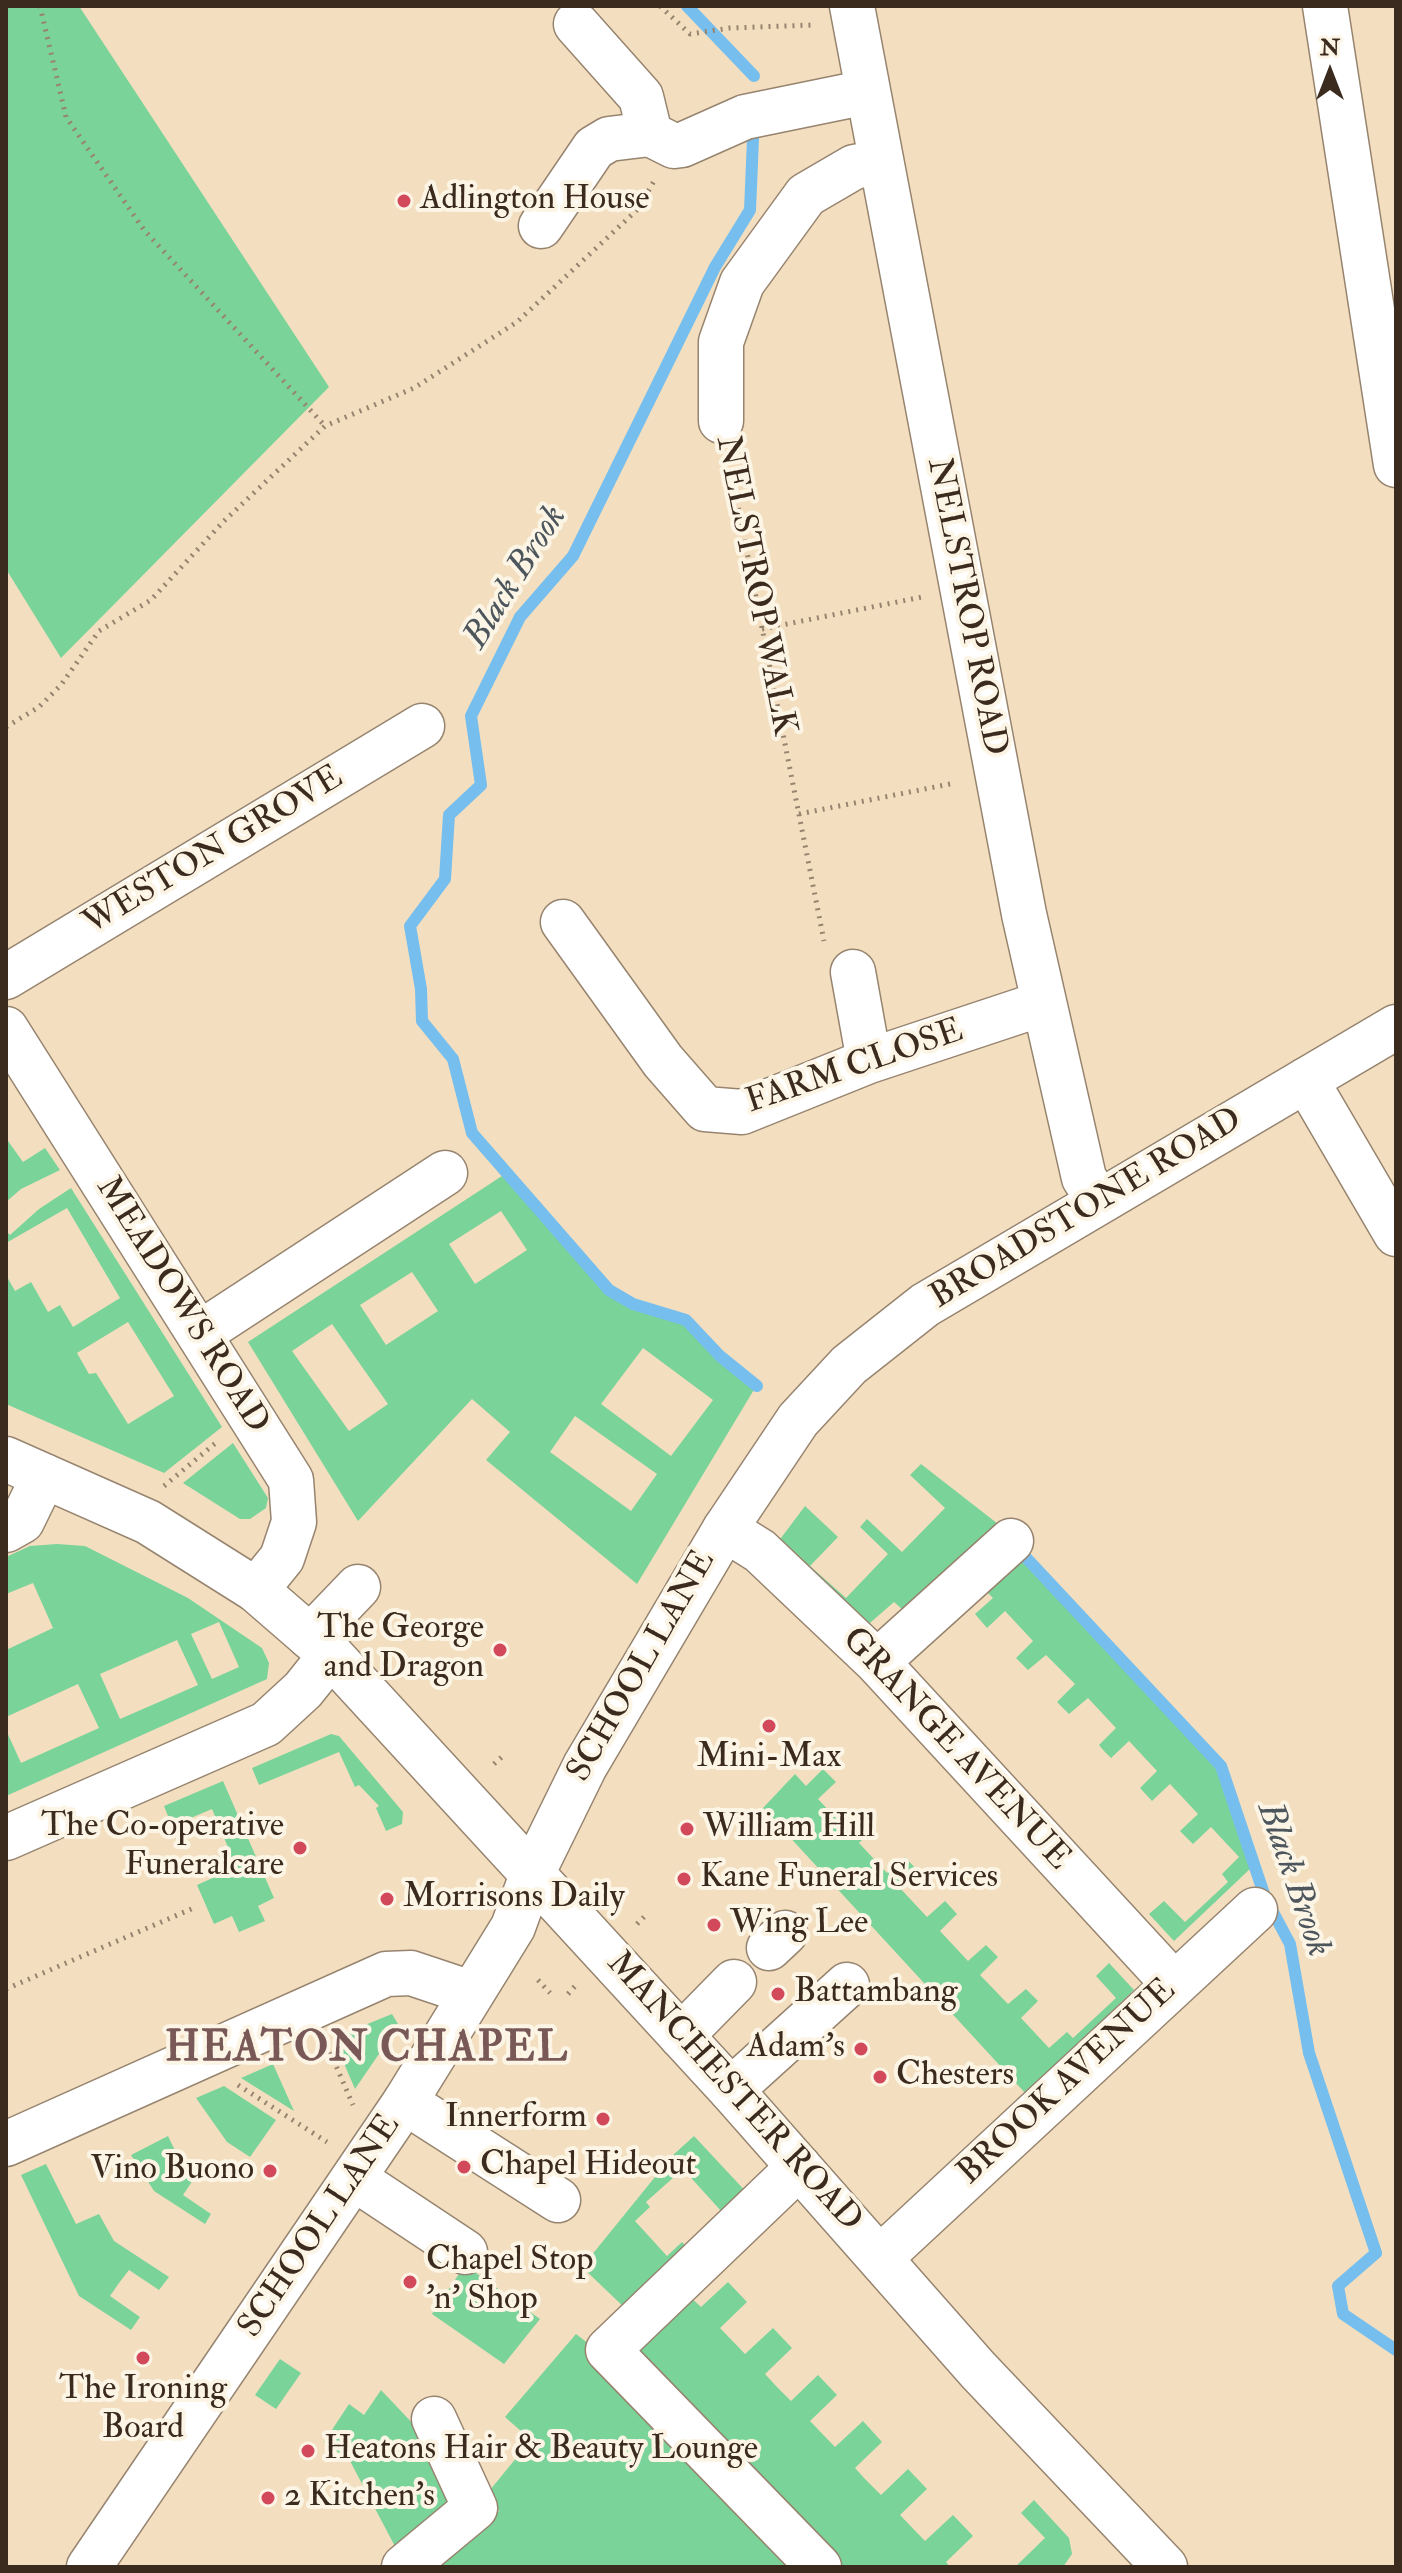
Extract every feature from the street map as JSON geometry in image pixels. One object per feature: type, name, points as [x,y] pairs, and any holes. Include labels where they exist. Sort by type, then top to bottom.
[{"type":"street","points":[[1325,6],[1383,292],[1396,465]]},
{"type":"street","name":"NELSTROP ROAD","points":[[853,14],[961,589],[1044,1003],[1084,1178],[1099,1201]]},
{"type":"street","points":[[576,24],[641,97],[662,140]]},
{"type":"street","points":[[541,226],[594,148],[626,134],[662,140],[745,117],[867,92]]},
{"type":"street","name":"NELSTROP WALK","points":[[721,421],[721,342],[742,283],[806,195],[854,167],[880,162]]},
{"type":"street","name":"WESTON GROVE","points":[[6,977],[422,726]]},
{"type":"street","name":"FARM CLOSE","points":[[563,922],[663,1061],[705,1109],[742,1112],[869,1061],[1044,1003]]},
{"type":"street","points":[[853,972],[869,1061]]},
{"type":"street","name":"BROADSTONE ROAD","points":[[798,1420],[849,1365],[925,1305],[1396,1027]]},
{"type":"street","name":"MEADOWS ROAD","points":[[6,1029],[291,1480],[294,1522],[282,1558],[256,1590]]},
{"type":"street","points":[[1306,1080],[1396,1234]]},
{"type":"street","points":[[199,1334],[445,1173]]},
{"type":"street","name":"SCHOOL LANE","points":[[89,2567],[344,2162],[405,2102],[513,1927],[533,1872],[567,1797],[725,1529],[798,1420]]},
{"type":"street","points":[[6,1530],[22,1521],[25,1468]]},
{"type":"street","name":"MANCHESTER ROAD","points":[[25,1468],[148,1522],[256,1590],[320,1646],[533,1872],[731,2090],[1149,2562]]},
{"type":"street","name":"GRANGE AVENUE","points":[[725,1529],[760,1551],[877,1662],[1174,1984]]},
{"type":"street","points":[[877,1662],[1011,1541]]},
{"type":"street","points":[[6,1838],[266,1724],[303,1690],[320,1646],[358,1587]]},
{"type":"street","name":"BROOK AVENUE","points":[[881,2257],[1255,1910]]},
{"type":"street","points":[[6,2144],[386,1974],[411,1973],[471,1993]]},
{"type":"street","points":[[681,2036],[734,1982]]},
{"type":"street","points":[[731,2090],[847,1985]]},
{"type":"street","points":[[405,2102],[558,2200]]},
{"type":"street","points":[[344,2162],[465,2252]]},
{"type":"street","points":[[799,2167],[608,2350],[819,2567]]},
{"type":"street","points":[[404,2567],[475,2508],[434,2419]]},
{"type":"path","points":[[40,6],[66,117],[144,230],[325,426]]},
{"type":"path","points":[[660,6],[690,34],[853,14]]},
{"type":"path","points":[[6,727],[39,707],[61,685],[99,631],[151,600],[224,521],[325,426],[414,388],[517,322],[638,209],[662,140]]},
{"type":"path","name":"NELSTROP WALK","points":[[721,421],[828,961],[853,972]]},
{"type":"path","points":[[762,629],[961,589]]},
{"type":"path","points":[[799,814],[997,774]]},
{"type":"path","points":[[162,1487],[250,1415]]},
{"type":"path","points":[[494,1764],[504,1755]]},
{"type":"path","points":[[464,1902],[473,1911]]},
{"type":"path","points":[[6,1989],[196,1907]]},
{"type":"path","points":[[637,1924],[647,1914]]},
{"type":"path","points":[[538,1980],[550,1993]]},
{"type":"path","points":[[196,2059],[344,2162]]},
{"type":"green space","points":[[6,6],[79,6],[329,387],[61,658],[6,569]]},
{"type":"green space","points":[[8,1141],[23,1162],[45,1148],[60,1170],[21,1189],[6,1202]]},
{"type":"green space","points":[[505,1174],[607,1292],[632,1307],[684,1323],[717,1360],[755,1388],[637,1584],[486,1460],[510,1432],[472,1399],[358,1521],[248,1342]],"holes":[[[501,1211],[527,1250],[475,1284],[449,1244]],[[412,1272],[438,1311],[386,1345],[360,1305]],[[332,1324],[388,1404],[349,1431],[292,1351]],[[643,1348],[713,1400],[671,1456],[601,1404]],[[575,1416],[657,1474],[631,1511],[550,1452]]]},
{"type":"green space","points":[[71,1188],[222,1427],[164,1473],[6,1404],[6,1275],[15,1291],[31,1282],[48,1312],[60,1305],[73,1327],[120,1298],[67,1208],[6,1243],[6,1231],[10,1235],[39,1209]],"holes":[[[128,1322],[174,1396],[128,1424],[96,1373],[89,1374],[77,1353]]]},
{"type":"green space","points":[[233,1443],[268,1498],[266,1508],[250,1519],[240,1519],[183,1483]]},
{"type":"green space","points":[[921,1464],[1007,1531],[911,1617],[894,1602],[863,1629],[775,1546],[805,1506],[838,1537],[810,1566],[846,1598],[888,1554],[860,1527],[867,1519],[902,1552],[945,1508],[910,1475]]},
{"type":"green space","points":[[30,1546],[85,1546],[188,1598],[262,1648],[269,1663],[267,1679],[6,1796],[6,1730],[21,1763],[99,1728],[78,1684],[6,1717],[6,1650],[53,1628],[33,1583],[6,1594],[6,1557]],"holes":[[[219,1622],[239,1667],[212,1679],[191,1634]],[[177,1640],[198,1685],[120,1719],[100,1674]]]},
{"type":"green space","points":[[1013,1551],[1218,1767],[1251,1868],[1174,1941],[1149,1914],[1164,1901],[1185,1922],[1228,1882],[1222,1874],[1239,1857],[1211,1827],[1193,1844],[1180,1831],[1198,1814],[1170,1784],[1152,1801],[1140,1788],[1157,1771],[1129,1741],[1111,1758],[1104,1751],[1099,1745],[1116,1728],[1088,1698],[1069,1714],[1057,1702],[1075,1684],[1046,1655],[1028,1670],[1016,1658],[1033,1641],[1005,1611],[987,1628],[975,1614],[993,1598],[978,1583]]},
{"type":"green space","points":[[331,1734],[339,1736],[403,1812],[402,1824],[386,1831],[376,1808],[379,1806],[359,1785],[355,1787],[339,1752],[259,1785],[252,1768]]},
{"type":"green space","points":[[823,1769],[836,1782],[818,1799],[846,1829],[864,1813],[876,1826],[859,1843],[887,1873],[905,1857],[917,1870],[899,1887],[927,1917],[945,1901],[957,1914],[940,1931],[968,1961],[986,1945],[998,1957],[980,1975],[1008,2004],[1026,1989],[1038,2001],[1021,2018],[1049,2048],[1067,2032],[1073,2038],[1116,1998],[1096,1976],[1109,1963],[1134,1990],[1026,2094],[763,1808],[795,1774],[806,1786]]},
{"type":"green space","points":[[223,1781],[274,1898],[258,1906],[265,1921],[239,1932],[232,1916],[214,1924],[197,1885],[217,1876],[210,1860],[230,1852],[212,1809],[172,1826],[164,1806]]},
{"type":"green space","points":[[392,2014],[398,2024],[396,2029],[355,2089],[333,2038]]},
{"type":"green space","points":[[273,2064],[294,2111],[241,2078]]},
{"type":"green space","points":[[224,2086],[276,2120],[250,2157],[227,2142],[196,2098]]},
{"type":"green space","points":[[168,2136],[178,2157],[172,2166],[193,2180],[183,2195],[211,2214],[205,2224],[154,2191],[131,2155]]},
{"type":"green space","points":[[694,2136],[750,2196],[628,2311],[582,2267],[672,2156]],"holes":[[[683,2169],[722,2212],[685,2245],[682,2242],[667,2256],[635,2221],[650,2207],[646,2202]]]},
{"type":"green space","points":[[46,2164],[76,2224],[99,2214],[114,2241],[169,2277],[159,2290],[129,2270],[119,2283],[110,2296],[140,2317],[131,2330],[79,2296],[21,2175]]},
{"type":"green space","points":[[465,2265],[540,2319],[504,2364],[432,2314]]},
{"type":"green space","points":[[728,2282],[747,2302],[720,2328],[745,2354],[773,2328],[792,2348],[765,2374],[777,2387],[791,2401],[818,2375],[837,2395],[810,2421],[835,2447],[863,2421],[882,2442],[855,2468],[865,2479],[881,2495],[908,2469],[927,2489],[900,2515],[925,2541],[953,2515],[973,2536],[946,2562],[950,2567],[831,2567],[622,2355],[687,2294],[701,2307]]},
{"type":"green space","points":[[576,2334],[593,2347],[806,2567],[432,2567],[499,2511],[490,2490],[531,2440],[505,2417]]},
{"type":"green space","points":[[280,2359],[301,2373],[276,2409],[255,2395]]},
{"type":"green space","points":[[381,2390],[417,2428],[455,2508],[399,2554],[350,2461],[324,2442],[349,2404],[364,2415]]},
{"type":"green space","points":[[1034,2500],[1069,2538],[1072,2554],[1063,2567],[1015,2567],[1045,2538],[1021,2513]]},
{"type":"waterway","name":"Black Brook","points":[[687,6],[754,76]]},
{"type":"waterway","name":"Black Brook","points":[[753,139],[750,210],[715,267],[573,556],[520,617],[471,716],[481,785],[449,815],[445,879],[410,926],[421,989],[422,1021],[453,1059],[472,1133],[609,1290],[633,1304],[686,1320],[720,1356],[757,1386]]},
{"type":"waterway","name":"Black Brook","points":[[1018,1549],[1221,1766],[1265,1897],[1290,1944],[1309,2053],[1376,2253],[1338,2286],[1343,2314],[1396,2350]]},
{"type":"place","name":"Adlington House","points":[[404,201]]},
{"type":"place","name":"The George and Dragon","points":[[500,1650]]},
{"type":"place","name":"Mini-Max","points":[[769,1726]]},
{"type":"place","name":"William Hill","points":[[687,1829]]},
{"type":"place","name":"The Co-operative Funeralcare","points":[[300,1848]]},
{"type":"place","name":"Kane Funeral Services","points":[[684,1879]]},
{"type":"place","name":"Morrisons Daily","points":[[387,1899]]},
{"type":"place","name":"Wing Lee","points":[[714,1925]]},
{"type":"place","name":"Battambang","points":[[778,1994]]},
{"type":"place","name":"Adam's","points":[[861,2049]]},
{"type":"place","name":"Chesters","points":[[880,2077]]},
{"type":"place","name":"Innerform","points":[[603,2119]]},
{"type":"place","name":"Chapel Hideout","points":[[464,2167]]},
{"type":"place","name":"Vino Buono","points":[[270,2171]]},
{"type":"place","name":"Chapel Stop 'n' Shop","points":[[410,2282]]},
{"type":"place","name":"The Ironing Board","points":[[143,2358]]},
{"type":"place","name":"Heatons Hair & Beauty Lounge","points":[[308,2451]]},
{"type":"place","name":"2 Kitchen's","points":[[268,2498]]},
{"type":"district","name":"HEATON CHAPEL","points":[[367,2051]]}]
